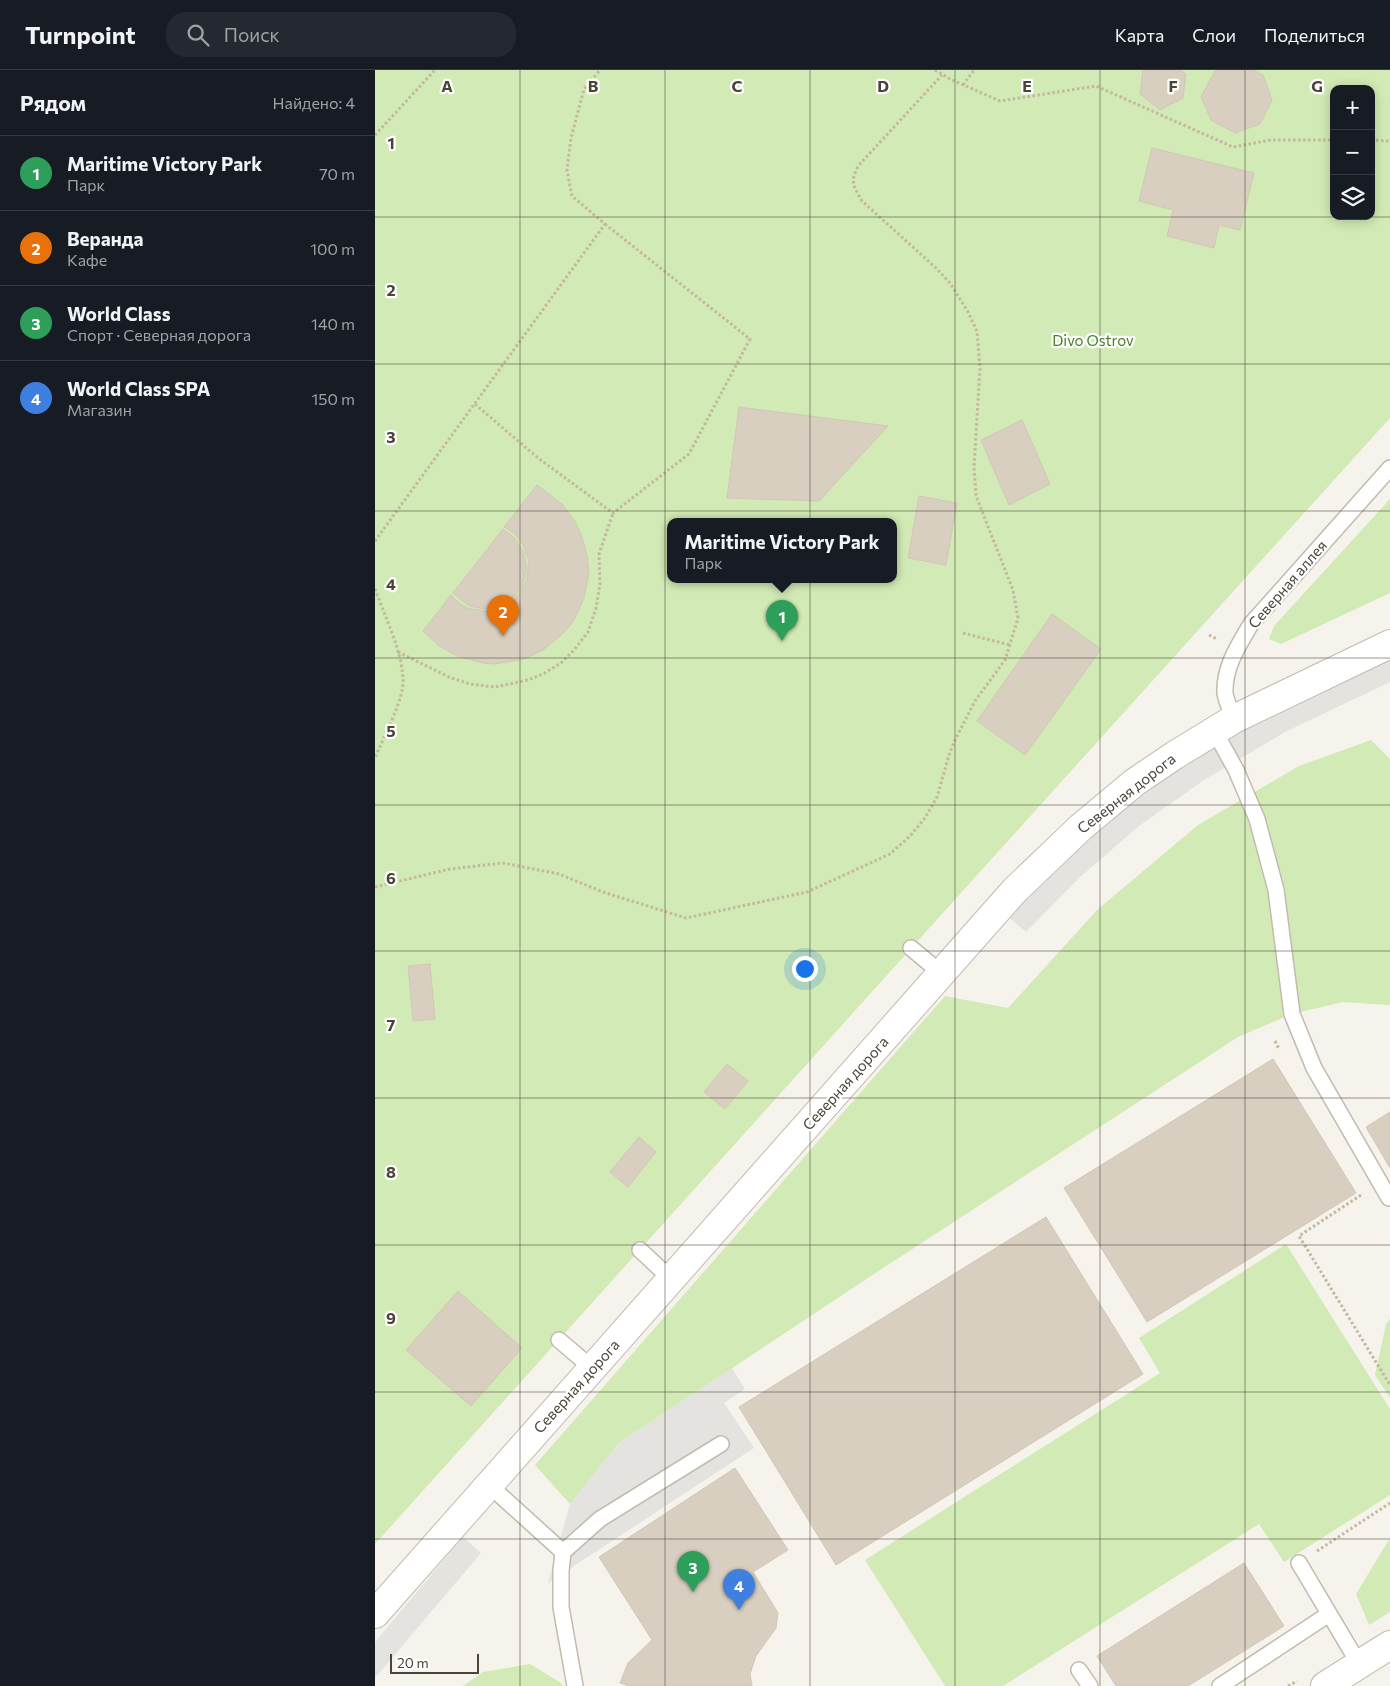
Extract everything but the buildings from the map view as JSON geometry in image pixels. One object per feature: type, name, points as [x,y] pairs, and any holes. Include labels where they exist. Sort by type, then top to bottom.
[{"type":"street","name":"Северная дорога","points":[[375,1614],[1015,890],[1081,827],[1135,782],[1224,724],[1390,644]]},
{"type":"street","points":[[1325,1686],[1390,1644]]},
{"type":"lane","name":"Северная аллея","points":[[1389,1198],[1314,1068],[1292,1014],[1276,890],[1257,820],[1236,770],[1224,724],[1227,669],[1237,647],[1251,624],[1390,468]]},
{"type":"lane","points":[[911,948],[941,973]]},
{"type":"lane","points":[[640,1250],[671,1278]]},
{"type":"lane","points":[[559,1340],[592,1368]]},
{"type":"lane","points":[[575,1686],[561,1607],[563,1552],[600,1519],[721,1444]]},
{"type":"lane","points":[[489,1485],[563,1552]]},
{"type":"lane","points":[[1299,1563],[1359,1664]]},
{"type":"lane","points":[[1220,1686],[1329,1614]]},
{"type":"lane","points":[[1079,1670],[1090,1686]]},
{"type":"path","points":[[375,135],[435,70]]},
{"type":"path","points":[[398,652],[449,677],[470,684],[495,687],[528,680],[543,674],[561,663],[588,632],[596,608],[600,584],[599,554],[613,513],[689,454],[750,339],[572,196],[567,170],[571,138],[584,89],[600,70]]},
{"type":"path","points":[[935,70],[1000,101],[1096,86],[1233,147],[1271,140],[1330,140]]},
{"type":"path","points":[[963,85],[974,70]]},
{"type":"path","points":[[375,887],[450,869],[503,863],[559,874],[603,892],[686,918],[807,892],[890,854],[910,836],[925,818],[937,797],[955,740],[975,701],[1005,660],[1018,618],[1013,590],[976,496],[974,467],[980,368],[977,331],[950,283],[862,201],[852,179],[858,166],[942,75]]},
{"type":"path","points":[[1375,140],[1390,141]]},
{"type":"path","points":[[375,541],[605,224]]},
{"type":"path","points":[[475,404],[538,458],[613,513]]},
{"type":"path","points":[[375,589],[398,652],[403,679],[401,695],[375,758]]},
{"type":"path","points":[[963,633],[1010,645]]},
{"type":"path","points":[[1275,1041],[1280,1049]]},
{"type":"path","points":[[1364,1193],[1299,1236],[1390,1385]]},
{"type":"path","points":[[1299,1563],[1390,1503]]},
{"type":"green space","name":"Divo Ostrov","points":[[375,70],[1390,70],[1390,418],[375,1544]]},
{"type":"green space","points":[[1390,499],[1390,593],[1281,644],[1269,639],[1274,626]]},
{"type":"green space","points":[[1371,740],[1390,759],[1390,1005],[1343,1002],[1292,1014],[1238,1037],[619,1443],[570,1504],[535,1465],[945,996],[1008,1008],[1097,910],[1198,825],[1299,766]]},
{"type":"green space","points":[[1286,1244],[1390,1409],[1390,1495],[1284,1562],[1259,1524],[1003,1686],[945,1686],[865,1560],[1160,1373],[1139,1338]]},
{"type":"green space","points":[[1390,1319],[1390,1398],[1375,1375],[1386,1324]]},
{"type":"green space","points":[[1390,1538],[1390,1612],[1369,1625],[1356,1594]]},
{"type":"green space","points":[[530,1664],[563,1686],[463,1686],[483,1672]]},
{"type":"shaded area","points":[[1390,657],[1390,682],[1285,732],[1204,780],[1139,826],[1079,878],[1026,932],[1008,917],[1063,860],[1126,808],[1191,760],[1276,710]]},
{"type":"shaded area","points":[[732,1368],[745,1389],[724,1403],[754,1448],[548,1583],[570,1504],[619,1443]]},
{"type":"shaded area","points":[[463,1537],[481,1553],[375,1678],[375,1642]]},
{"type":"place","name":"Веранда","points":[[503,636]]},
{"type":"place","name":"Maritime Victory Park","points":[[782,641]]},
{"type":"place","name":"World Class","points":[[693,1592]]},
{"type":"place","name":"World Class SPA","points":[[739,1610]]}]
